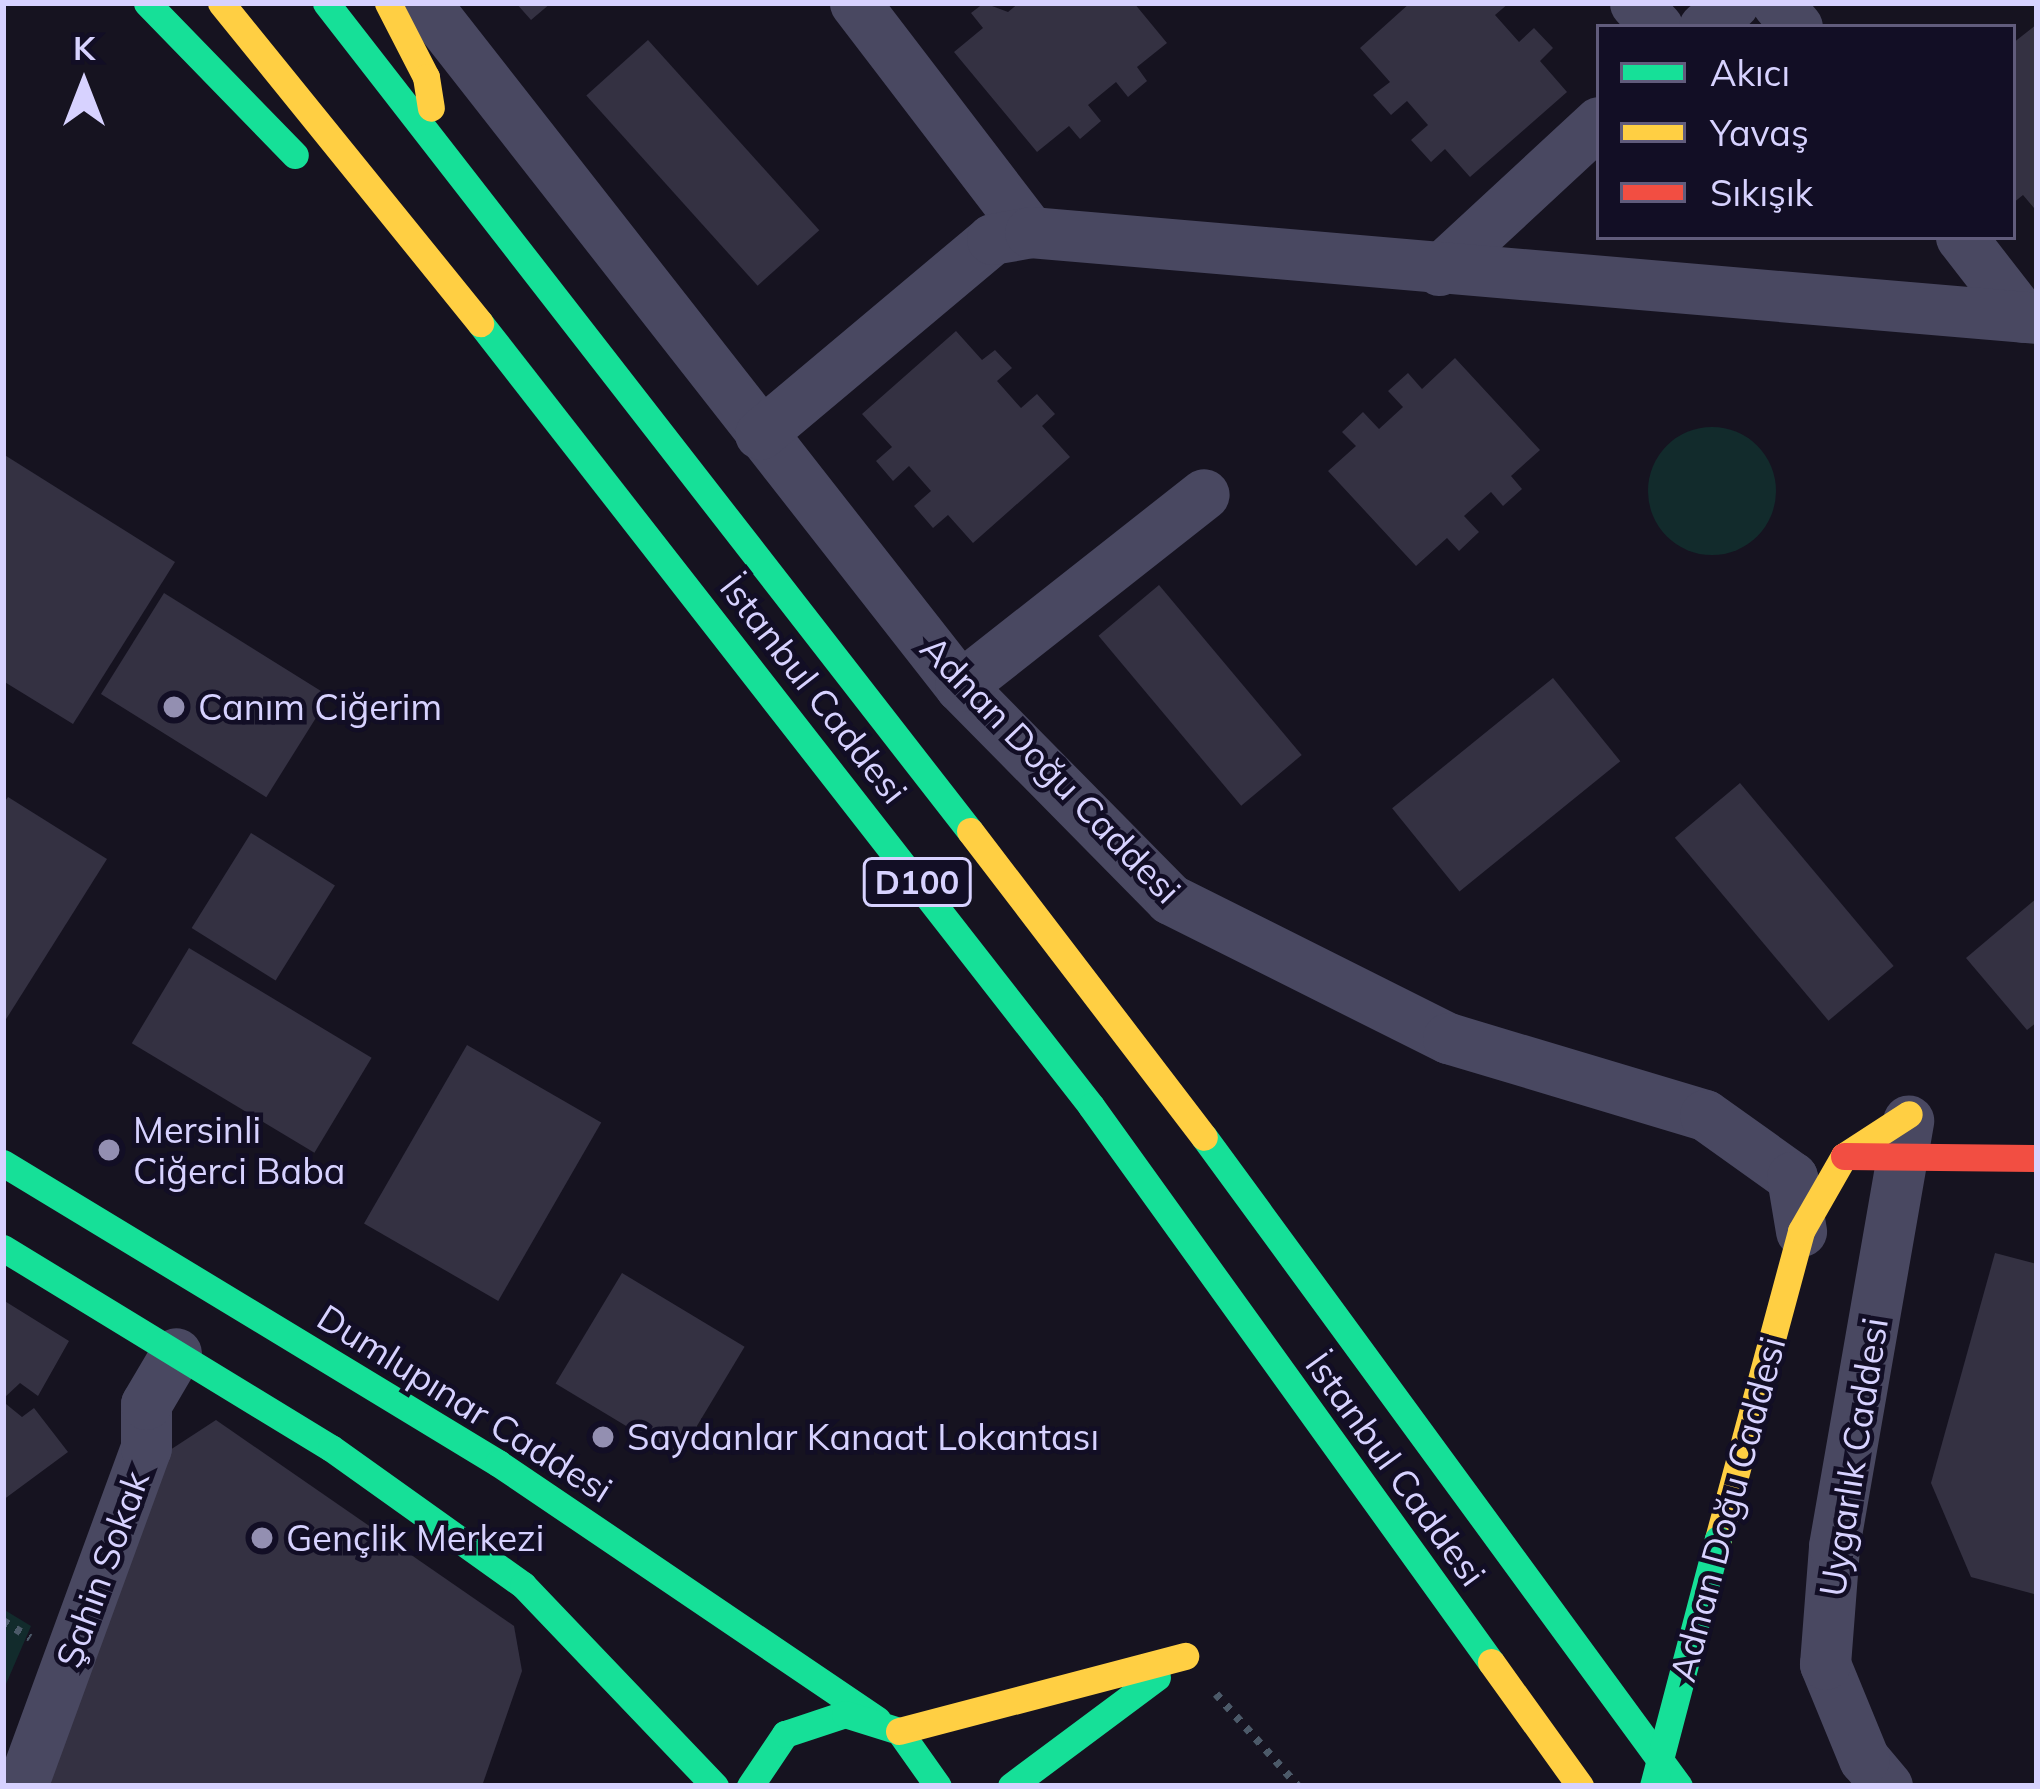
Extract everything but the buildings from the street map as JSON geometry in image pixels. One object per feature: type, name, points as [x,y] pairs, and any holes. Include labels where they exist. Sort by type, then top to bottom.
[{"type":"main road","points":[[147,3],[318,178],[391,213]]},
{"type":"main road","name":"İstanbul Caddesi","points":[[221,3],[1090,1106],[1580,1786]]},
{"type":"main road","name":"İstanbul Caddesi","points":[[326,3],[1147,1058],[1679,1786]]},
{"type":"main road","points":[[388,3],[426,76],[438,147]]},
{"type":"main road","points":[[1844,1156],[1913,1129],[2037,1158]]},
{"type":"main road","name":"Adnan Doğu Caddesi","points":[[1653,1786],[1801,1232],[1844,1156],[1913,1129]]},
{"type":"main road","name":"Dumlupınar Caddesi","points":[[3,1163],[498,1463],[888,1725]]},
{"type":"main road","points":[[3,1248],[331,1448],[523,1585],[716,1786]]},
{"type":"main road","points":[[750,1786],[784,1734],[813,1719],[888,1725],[1185,1656]]},
{"type":"main road","points":[[1011,1786],[1185,1656]]},
{"type":"main road","points":[[888,1725],[938,1786]]},
{"type":"street","name":"Adnan Doğu Caddesi","points":[[425,3],[960,686],[1170,899],[1448,1038],[1706,1115],[1792,1177],[1801,1232]]},
{"type":"street","points":[[855,3],[1030,232]]},
{"type":"street","points":[[1709,24],[1734,3]]},
{"type":"street","points":[[1439,270],[1596,125]]},
{"type":"street","points":[[760,434],[992,239],[1030,232],[2030,318]]},
{"type":"street","points":[[1964,240],[2030,318]]},
{"type":"street","points":[[960,686],[1204,494]]},
{"type":"street","name":"Uygarlık Caddesi","points":[[1887,1786],[1864,1759],[1825,1664],[1834,1546],[1913,1129]]},
{"type":"street","name":"Şahin Sokak","points":[[22,1786],[146,1448],[146,1404],[176,1353]]},
{"type":"path","points":[[1185,1656],[1298,1786]]},
{"type":"green space","points":[[1712,427],[1736,432],[1757,446],[1771,467],[1776,491],[1771,515],[1757,536],[1736,550],[1712,555],[1688,550],[1667,536],[1653,515],[1648,491],[1653,467],[1667,446],[1688,432]]},
{"type":"green space","points":[[3,1609],[31,1626],[3,1691]]},
{"type":"traffic: fast","points":[[147,3],[295,155]]},
{"type":"traffic: fast","points":[[326,3],[970,831]]},
{"type":"traffic: fast","points":[[480,323],[1091,1106],[1491,1662]]},
{"type":"traffic: fast","points":[[1204,1137],[1679,1786]]},
{"type":"traffic: fast","points":[[3,1163],[498,1463],[877,1720]]},
{"type":"traffic: fast","points":[[3,1248],[331,1448],[523,1585],[715,1786]]},
{"type":"traffic: fast","points":[[1653,1786],[1718,1539]]},
{"type":"traffic: fast","points":[[1011,1786],[1157,1677]]},
{"type":"traffic: fast","points":[[750,1786],[785,1734],[845,1714],[899,1731],[938,1786]]},
{"type":"traffic: slow","points":[[221,3],[480,323]]},
{"type":"traffic: slow","points":[[388,3],[426,77],[431,108]]},
{"type":"traffic: slow","points":[[970,831],[1204,1137]]},
{"type":"traffic: slow","points":[[1718,1539],[1801,1231],[1844,1156],[1909,1114]]},
{"type":"traffic: slow","points":[[899,1731],[1185,1656]]},
{"type":"traffic: slow","points":[[1491,1662],[1580,1786]]},
{"type":"traffic: jam","points":[[1844,1156],[2037,1158]]},
{"type":"place","name":"Canım Ciğerim","points":[[174,707]]},
{"type":"place","name":"Mersinli Ciğerci Baba","points":[[109,1150]]},
{"type":"place","name":"Saydanlar Kanaat Lokantası","points":[[603,1437]]},
{"type":"place","name":"Gençlik Merkezi","points":[[262,1538]]}]
